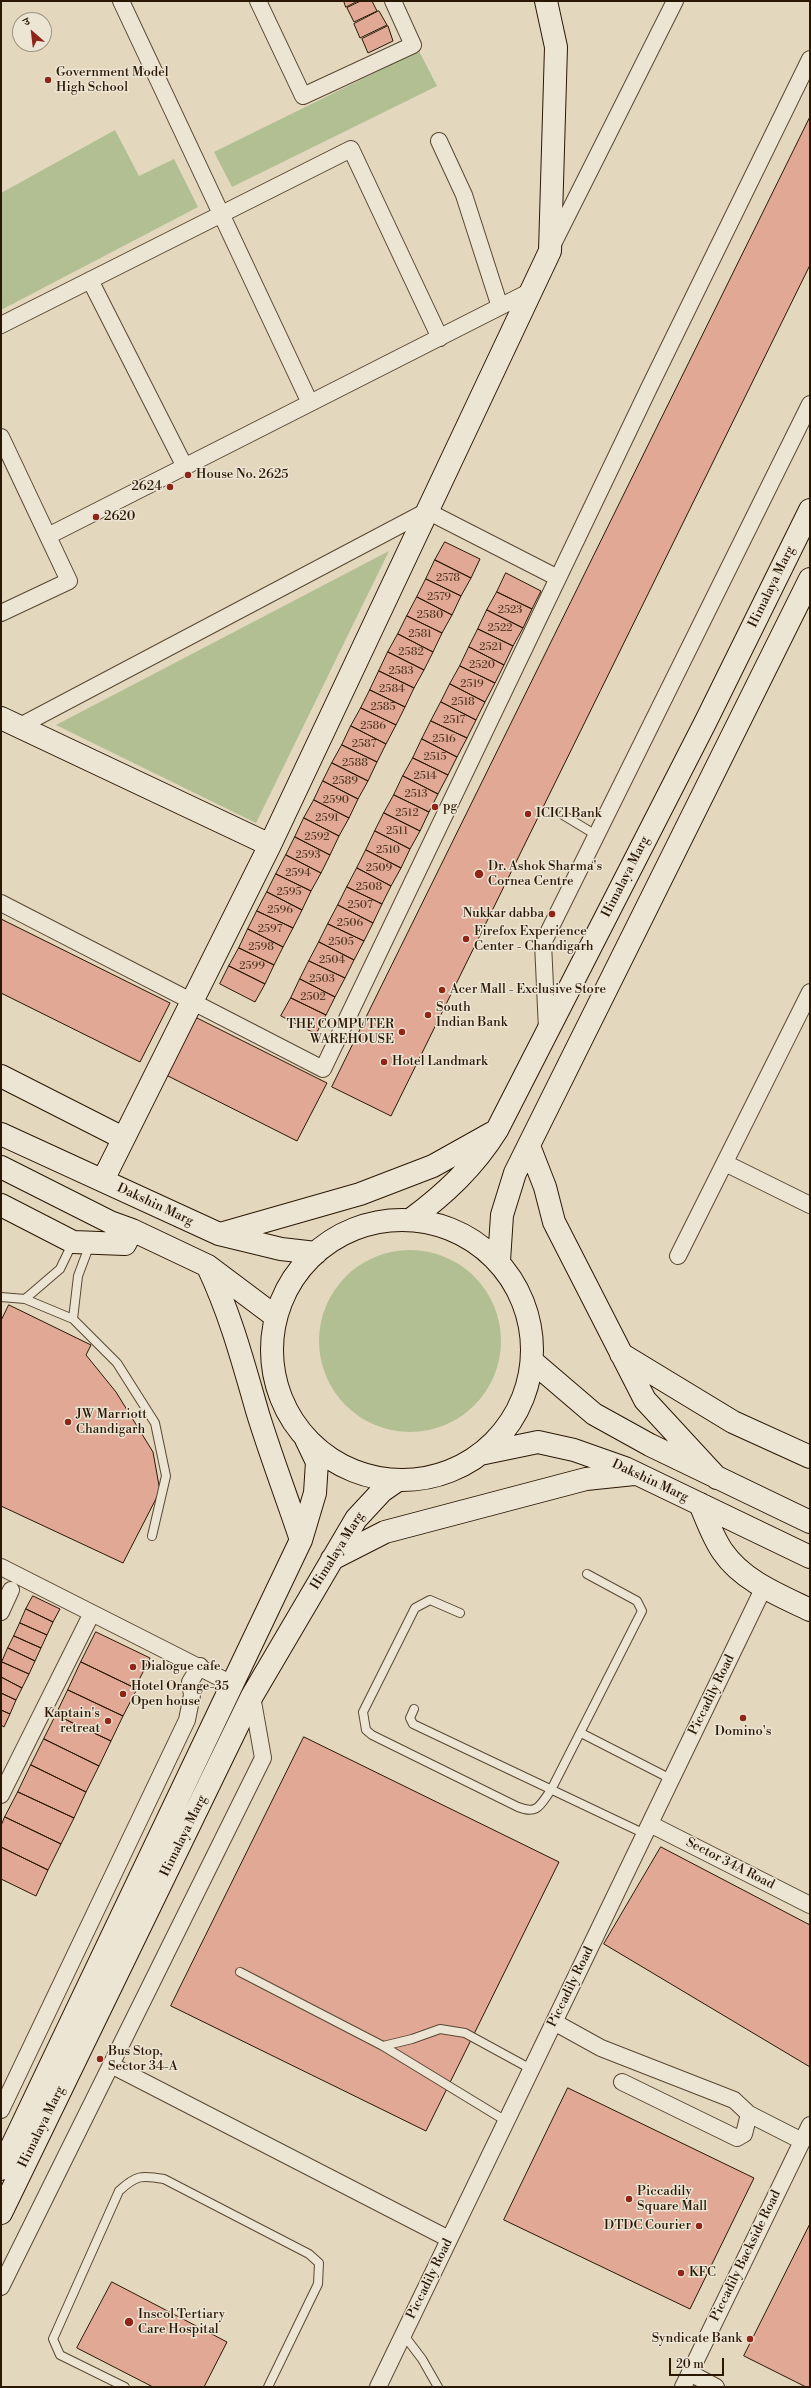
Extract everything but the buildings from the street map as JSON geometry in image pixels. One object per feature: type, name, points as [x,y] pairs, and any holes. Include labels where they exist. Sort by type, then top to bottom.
[{"type":"main road","points":[[102,1180],[270,845],[550,251],[556,48],[546,1]]},
{"type":"main road","name":"Himalaya Marg","points":[[410,1220],[446,1192],[484,1151],[497,1130],[706,722],[810,510]]},
{"type":"main road","points":[[498,1261],[502,1215],[515,1173],[810,579]]},
{"type":"main road","points":[[10,722],[270,845]]},
{"type":"main road","points":[[1,1076],[123,1138]]},
{"type":"main road","points":[[219,1234],[360,1194],[433,1166],[497,1130]]},
{"type":"main road","name":"Dakshin Marg","points":[[1,1134],[219,1234],[286,1250],[316,1253]]},
{"type":"main road","points":[[529,1146],[545,1187],[554,1222],[645,1400],[717,1478]]},
{"type":"main road","points":[[1,1167],[110,1222],[132,1230],[208,1266],[276,1317]]},
{"type":"main road","points":[[1,1205],[82,1242],[125,1244],[132,1230]]},
{"type":"main road","points":[[410,1220],[443,1226],[461,1234],[473,1240],[498,1261],[519,1291],[531,1325],[532,1361],[524,1397],[506,1428],[480,1454],[455,1468],[427,1477],[398,1480],[364,1474],[331,1459],[305,1436],[287,1410],[276,1380],[272,1348],[276,1317],[286,1293],[299,1271],[316,1253],[344,1234],[376,1222],[410,1220]]},
{"type":"main road","points":[[208,1266],[226,1306],[245,1362],[259,1415],[301,1540]]},
{"type":"main road","points":[[621,1354],[733,1422],[810,1457]]},
{"type":"main road","points":[[532,1361],[594,1414],[650,1446],[810,1522]]},
{"type":"main road","name":"Himalaya Marg","points":[[1,2169],[301,1540],[314,1493],[317,1462],[305,1436]]},
{"type":"main road","name":"Dakshin Marg","points":[[480,1454],[538,1442],[574,1450],[625,1468],[634,1474],[810,1557]]},
{"type":"main road","points":[[332,1559],[385,1532],[586,1479],[634,1474]]},
{"type":"main road","name":"Himalaya Marg","points":[[1,2213],[252,1696],[356,1519],[382,1491],[398,1480]]},
{"type":"main road","points":[[700,1504],[722,1552],[739,1570],[764,1588],[810,1610]]},
{"type":"street","points":[[121,1],[310,403]]},
{"type":"street","points":[[258,1],[302,96],[413,45],[393,1]]},
{"type":"street","points":[[550,251],[675,1]]},
{"type":"street","points":[[1,903],[192,1000],[323,1069],[558,578],[810,59]]},
{"type":"street","points":[[439,141],[464,195],[500,307]]},
{"type":"street","points":[[1,325],[351,149],[440,338]]},
{"type":"street","points":[[90,280],[184,467]]},
{"type":"street","points":[[48,536],[531,291]]},
{"type":"street","points":[[547,1030],[543,943],[810,404]]},
{"type":"street","points":[[1,437],[69,581],[1,613]]},
{"type":"street","points":[[10,722],[427,511],[558,578]]},
{"type":"street","points":[[678,1256],[810,992]]},
{"type":"street","points":[[725,1163],[810,1205]]},
{"type":"street","points":[[1,1567],[200,1666],[232,1684]]},
{"type":"street","name":"Piccadily Road","points":[[378,2387],[764,1588]]},
{"type":"street","points":[[1,1612],[11,1590]]},
{"type":"street","points":[[1,1795],[92,1613]]},
{"type":"street","points":[[1,2110],[187,1720],[192,1696],[190,1682],[200,1666]]},
{"type":"street","points":[[1,2287],[263,1758],[252,1696]]},
{"type":"street","name":"Sector 34A Road","points":[[647,1829],[810,1905]]},
{"type":"street","points":[[554,2022],[608,2050],[734,2100],[749,2114],[802,2141]]},
{"type":"street","points":[[111,2065],[449,2240]]},
{"type":"street","points":[[622,2082],[737,2138],[744,2134],[749,2114]]},
{"type":"street","name":"Piccadily Backside Road","points":[[686,2380],[810,2125]]},
{"type":"street","points":[[686,2380],[716,2387]]},
{"type":"lane","points":[[563,815],[596,836]]},
{"type":"lane","points":[[25,1299],[60,1269],[82,1242]]},
{"type":"lane","points":[[73,1319],[82,1242]]},
{"type":"lane","points":[[1,1297],[25,1299],[73,1319],[117,1363],[155,1422],[166,1476],[152,1536]]},
{"type":"lane","points":[[460,1613],[430,1600],[415,1608],[363,1712],[366,1730],[372,1735],[528,1811],[538,1808],[552,1790],[642,1611],[637,1601],[587,1574]]},
{"type":"lane","points":[[414,1709],[410,1718],[412,1724],[552,1790],[647,1829]]},
{"type":"lane","points":[[581,1733],[671,1779]]},
{"type":"lane","points":[[240,1972],[383,2046],[506,2121]]},
{"type":"lane","points":[[383,2046],[412,2040],[440,2029],[464,2033],[532,2069]]},
{"type":"lane","points":[[125,2387],[60,2355],[53,2339],[119,2191],[130,2181],[143,2176],[164,2179],[309,2254],[319,2264],[318,2284],[268,2387]]},
{"type":"lane","points":[[403,2334],[422,2359],[438,2387]]},
{"type":"green space","points":[[419,51],[437,86],[232,187],[214,152]]},
{"type":"green space","points":[[115,130],[139,176],[174,159],[198,207],[1,310],[1,193]]},
{"type":"green space","points":[[389,551],[256,823],[56,725]]},
{"type":"green space","points":[[410,1250],[428,1252],[445,1257],[468,1271],[480,1283],[494,1306],[499,1323],[501,1341],[499,1359],[494,1376],[480,1399],[468,1411],[445,1425],[428,1430],[410,1432],[392,1430],[375,1425],[352,1411],[340,1399],[326,1376],[321,1359],[319,1341],[321,1323],[326,1306],[340,1283],[352,1271],[375,1257],[392,1252]]},
{"type":"place","name":"Government Model High School","points":[[48,80]]},
{"type":"place","name":"House No. 2625","points":[[188,475]]},
{"type":"place","name":"2624","points":[[170,487]]},
{"type":"place","name":"2620","points":[[96,517]]},
{"type":"place","name":"pg","points":[[435,807]]},
{"type":"place","name":"ICICI Bank","points":[[528,814]]},
{"type":"place","name":"Dr. Ashok Sharma's Cornea Centre","points":[[479,874]]},
{"type":"place","name":"Nukkar dabba","points":[[552,914]]},
{"type":"place","name":"Firefox Experience Center - Chandigarh","points":[[466,939]]},
{"type":"place","name":"Acer Mall - Exclusive Store","points":[[442,990]]},
{"type":"place","name":"South Indian Bank","points":[[428,1015]]},
{"type":"place","name":"THE COMPUTER WAREHOUSE","points":[[402,1032]]},
{"type":"place","name":"Hotel Landmark","points":[[384,1062]]},
{"type":"place","name":"JW Marriott Chandigarh","points":[[68,1422]]},
{"type":"place","name":"Dialogue cafe","points":[[133,1667]]},
{"type":"place","name":"Hotel Orange-35 Open house","points":[[123,1694]]},
{"type":"place","name":"Domino's","points":[[743,1718]]},
{"type":"place","name":"Kaptain's retreat","points":[[108,1721]]},
{"type":"place","name":"Bus Stop, Sector 34-A","points":[[100,2059]]},
{"type":"place","name":"Piccadily Square Mall","points":[[629,2199]]},
{"type":"place","name":"DTDC Courier","points":[[699,2226]]},
{"type":"place","name":"KFC","points":[[681,2273]]},
{"type":"place","name":"Inscol Tertiary Care Hospital","points":[[129,2322]]},
{"type":"place","name":"Syndicate Bank","points":[[750,2339]]}]
